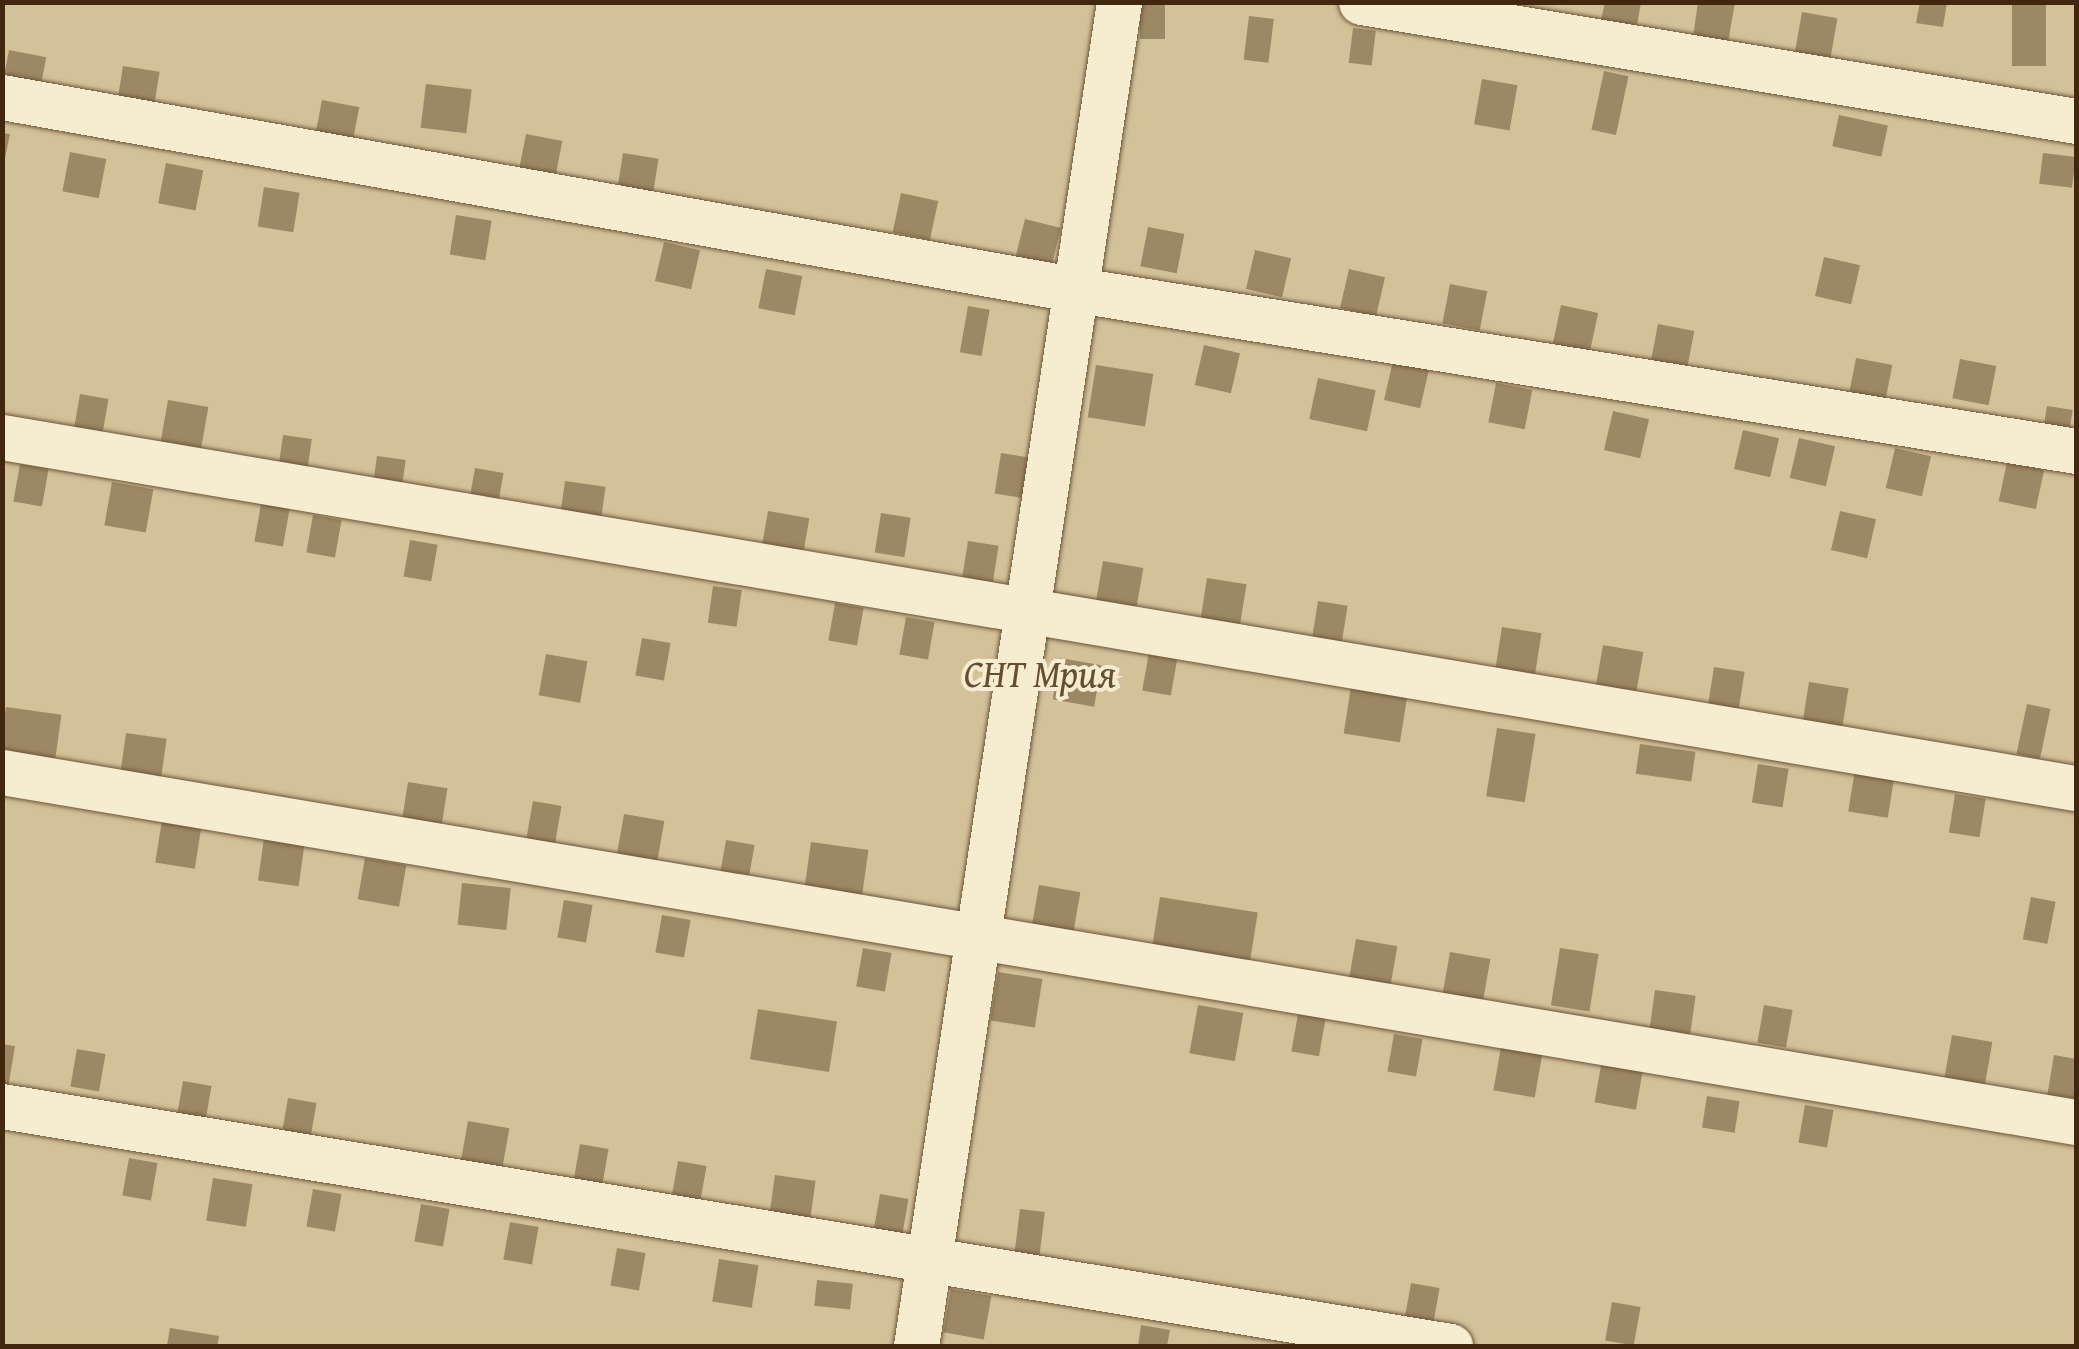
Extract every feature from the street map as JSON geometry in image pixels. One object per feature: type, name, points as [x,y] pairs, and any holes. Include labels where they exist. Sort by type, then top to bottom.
[{"type":"street","points":[[916,1346],[1030,616],[1119,2]]},
{"type":"street","points":[[1360,2],[2076,121]]},
{"type":"street","points":[[2,97],[1078,290],[2076,450]]},
{"type":"street","points":[[2,437],[1030,616],[2076,788]]},
{"type":"street","points":[[2,772],[2076,1122]]},
{"type":"street","points":[[2,1106],[1450,1346]]},
{"type":"green space","name":"СНТ Мрия","points":[[3,3],[2076,3],[2076,1346],[3,1346]]},
{"type":"building","points":[[1140,2],[1165,2],[1165,39],[1140,39]]},
{"type":"building","points":[[1605,2],[1641,2],[1637,26],[1601,20]]},
{"type":"building","points":[[1698,2],[1735,2],[1728,43],[1693,37]]},
{"type":"building","points":[[1920,2],[1947,2],[1943,27],[1916,23]]},
{"type":"building","points":[[2012,3],[2046,3],[2046,66],[2012,66]]},
{"type":"building","points":[[1802,12],[1837,18],[1829,64],[1794,57]]},
{"type":"building","points":[[1249,16],[1274,19],[1268,63],[1244,60]]},
{"type":"building","points":[[1353,28],[1376,31],[1372,66],[1349,63]]},
{"type":"building","points":[[9,50],[46,57],[39,97],[2,89]]},
{"type":"building","points":[[123,66],[160,72],[153,111],[117,106]]},
{"type":"building","points":[[1604,71],[1628,76],[1616,135],[1592,130]]},
{"type":"building","points":[[1482,79],[1517,85],[1509,131],[1474,124]]},
{"type":"building","points":[[426,84],[472,90],[466,133],[421,128]]},
{"type":"building","points":[[322,100],[359,107],[351,147],[314,140]]},
{"type":"building","points":[[1839,115],[1888,125],[1881,157],[1832,146]]},
{"type":"building","points":[[2,133],[10,134],[4,163],[2,163]]},
{"type":"building","points":[[526,134],[562,141],[555,180],[518,173]]},
{"type":"building","points":[[70,152],[106,159],[99,198],[62,191]]},
{"type":"building","points":[[623,153],[659,159],[652,198],[617,193]]},
{"type":"building","points":[[2043,153],[2076,157],[2072,188],[2039,184]]},
{"type":"building","points":[[166,163],[203,170],[195,210],[158,203]]},
{"type":"building","points":[[264,187],[300,193],[293,232],[258,227]]},
{"type":"building","points":[[901,193],[938,201],[930,240],[893,232]]},
{"type":"building","points":[[456,215],[492,221],[485,260],[450,255]]},
{"type":"building","points":[[1025,219],[1061,228],[1051,268],[1015,259]]},
{"type":"building","points":[[1148,227],[1184,234],[1177,273],[1140,266]]},
{"type":"building","points":[[664,242],[700,250],[691,289],[655,281]]},
{"type":"building","points":[[1255,250],[1291,258],[1282,297],[1246,289]]},
{"type":"building","points":[[1824,257],[1860,265],[1851,304],[1815,296]]},
{"type":"building","points":[[766,269],[802,276],[795,315],[758,308]]},
{"type":"building","points":[[1349,269],[1385,277],[1376,316],[1340,308]]},
{"type":"building","points":[[1450,284],[1487,291],[1480,331],[1442,323]]},
{"type":"building","points":[[1561,305],[1598,313],[1590,352],[1553,344]]},
{"type":"building","points":[[968,306],[990,310],[982,356],[960,352]]},
{"type":"building","points":[[1658,324],[1694,331],[1687,370],[1650,363]]},
{"type":"building","points":[[1204,345],[1240,353],[1231,393],[1195,385]]},
{"type":"building","points":[[1856,358],[1892,365],[1885,403],[1849,396]]},
{"type":"building","points":[[1960,359],[1996,366],[1989,405],[1952,398]]},
{"type":"building","points":[[1393,361],[1429,369],[1420,408],[1384,400]]},
{"type":"building","points":[[1096,365],[1153,374],[1145,426],[1088,417]]},
{"type":"building","points":[[1318,378],[1376,390],[1367,431],[1309,419]]},
{"type":"building","points":[[1496,383],[1532,390],[1525,429],[1488,422]]},
{"type":"building","points":[[80,394],[109,399],[102,436],[73,431]]},
{"type":"building","points":[[168,400],[208,407],[201,449],[161,442]]},
{"type":"building","points":[[2047,406],[2073,410],[2068,438],[2043,434]]},
{"type":"building","points":[[1613,411],[1649,419],[1640,458],[1604,450]]},
{"type":"building","points":[[1743,430],[1779,438],[1770,477],[1734,469]]},
{"type":"building","points":[[283,435],[312,439],[306,477],[278,473]]},
{"type":"building","points":[[1799,438],[1835,446],[1826,486],[1790,478]]},
{"type":"building","points":[[1895,448],[1931,456],[1922,496],[1886,488]]},
{"type":"building","points":[[1001,453],[1031,458],[1024,498],[995,493]]},
{"type":"building","points":[[377,456],[406,460],[401,497],[372,493]]},
{"type":"building","points":[[2007,462],[2044,470],[2036,509],[1999,501]]},
{"type":"building","points":[[20,464],[49,469],[42,506],[13,501]]},
{"type":"building","points":[[475,468],[504,473],[497,510],[468,505]]},
{"type":"building","points":[[565,481],[606,487],[600,529],[559,524]]},
{"type":"building","points":[[112,482],[153,489],[146,533],[104,525]]},
{"type":"building","points":[[261,504],[290,509],[283,546],[254,541]]},
{"type":"building","points":[[768,511],[809,518],[802,560],[761,552]]},
{"type":"building","points":[[1840,511],[1876,519],[1867,558],[1831,550]]},
{"type":"building","points":[[881,513],[911,518],[904,557],[875,553]]},
{"type":"building","points":[[313,515],[342,520],[335,557],[306,552]]},
{"type":"building","points":[[410,540],[438,545],[431,581],[404,576]]},
{"type":"building","points":[[968,541],[999,546],[992,585],[962,581]]},
{"type":"building","points":[[1103,561],[1143,568],[1136,610],[1096,603]]},
{"type":"building","points":[[1207,578],[1247,584],[1240,627],[1200,620]]},
{"type":"building","points":[[713,586],[742,590],[737,627],[708,623]]},
{"type":"building","points":[[1318,601],[1348,606],[1341,645],[1312,641]]},
{"type":"building","points":[[835,603],[864,608],[857,645],[828,640]]},
{"type":"building","points":[[906,617],[935,622],[928,659],[899,654]]},
{"type":"building","points":[[1502,627],[1542,633],[1535,675],[1495,668]]},
{"type":"building","points":[[642,638],[671,643],[664,680],[635,675]]},
{"type":"building","points":[[1603,645],[1643,652],[1636,694],[1596,687]]},
{"type":"building","points":[[1149,652],[1178,657],[1171,695],[1142,690]]},
{"type":"building","points":[[546,654],[587,661],[580,703],[539,695]]},
{"type":"building","points":[[1060,658],[1101,665],[1094,707],[1053,699]]},
{"type":"building","points":[[1714,667],[1745,672],[1738,711],[1708,707]]},
{"type":"building","points":[[1809,682],[1849,688],[1842,731],[1802,724]]},
{"type":"building","points":[[1351,687],[1407,696],[1400,742],[1344,733]]},
{"type":"building","points":[[2027,704],[2050,709],[2040,759],[2016,754]]},
{"type":"building","points":[[6,707],[61,715],[55,761],[2,754]]},
{"type":"building","points":[[1497,728],[1536,734],[1525,802],[1486,796]]},
{"type":"building","points":[[126,733],[167,739],[161,781],[120,776]]},
{"type":"building","points":[[1640,744],[1695,752],[1691,782],[1636,774]]},
{"type":"building","points":[[1758,764],[1789,769],[1783,807],[1752,803]]},
{"type":"building","points":[[1855,769],[1895,775],[1888,818],[1848,811]]},
{"type":"building","points":[[408,782],[448,788],[441,831],[401,824]]},
{"type":"building","points":[[1955,794],[1986,799],[1980,837],[1949,833]]},
{"type":"building","points":[[533,801],[562,806],[555,843],[526,838]]},
{"type":"building","points":[[624,814],[664,821],[657,863],[617,856]]},
{"type":"building","points":[[162,820],[202,826],[195,869],[155,862]]},
{"type":"building","points":[[264,838],[305,844],[299,886],[258,881]]},
{"type":"building","points":[[726,840],[755,845],[748,881],[720,876]]},
{"type":"building","points":[[811,842],[868,850],[862,898],[804,890]]},
{"type":"building","points":[[365,858],[406,865],[399,907],[358,899]]},
{"type":"building","points":[[462,883],[511,888],[506,930],[458,925]]},
{"type":"building","points":[[1039,885],[1080,892],[1073,934],[1032,926]]},
{"type":"building","points":[[1160,897],[1258,912],[1249,966],[1152,950]]},
{"type":"building","points":[[2031,897],[2056,902],[2047,944],[2023,939]]},
{"type":"building","points":[[564,900],[593,905],[586,942],[557,937]]},
{"type":"building","points":[[662,915],[691,920],[684,957],[655,952]]},
{"type":"building","points":[[1356,939],[1397,946],[1390,990],[1348,982]]},
{"type":"building","points":[[863,948],[892,953],[885,991],[856,986]]},
{"type":"building","points":[[1560,948],[1599,954],[1589,1011],[1551,1005]]},
{"type":"building","points":[[1450,952],[1490,959],[1483,1002],[1442,995]]},
{"type":"building","points":[[998,972],[1042,979],[1035,1027],[990,1020]]},
{"type":"building","points":[[1655,990],[1696,996],[1690,1038],[1649,1033]]},
{"type":"building","points":[[1198,1005],[1243,1013],[1235,1061],[1189,1053]]},
{"type":"building","points":[[1764,1005],[1793,1010],[1786,1047],[1757,1042]]},
{"type":"building","points":[[758,1009],[837,1022],[829,1072],[750,1059]]},
{"type":"building","points":[[1298,1014],[1326,1019],[1319,1056],[1291,1051]]},
{"type":"building","points":[[1394,1034],[1423,1039],[1416,1076],[1387,1071]]},
{"type":"building","points":[[1952,1035],[1992,1042],[1985,1084],[1945,1077]]},
{"type":"building","points":[[2,1044],[15,1046],[8,1088],[2,1087]]},
{"type":"building","points":[[1501,1047],[1542,1054],[1535,1098],[1493,1090]]},
{"type":"building","points":[[77,1049],[106,1054],[99,1091],[70,1086]]},
{"type":"building","points":[[2054,1055],[2076,1059],[2076,1102],[2047,1097]]},
{"type":"building","points":[[1602,1060],[1643,1067],[1636,1110],[1595,1102]]},
{"type":"building","points":[[183,1081],[212,1086],[205,1123],[176,1118]]},
{"type":"building","points":[[1707,1096],[1740,1101],[1735,1133],[1702,1128]]},
{"type":"building","points":[[288,1098],[317,1103],[310,1141],[281,1136]]},
{"type":"building","points":[[1805,1105],[1834,1110],[1827,1147],[1798,1142]]},
{"type":"building","points":[[468,1121],[509,1128],[502,1172],[460,1164]]},
{"type":"building","points":[[580,1144],[609,1149],[602,1186],[573,1181]]},
{"type":"building","points":[[129,1158],[158,1163],[151,1200],[122,1195]]},
{"type":"building","points":[[678,1161],[707,1166],[700,1204],[671,1199]]},
{"type":"building","points":[[775,1175],[816,1181],[810,1223],[769,1218]]},
{"type":"building","points":[[213,1178],[253,1184],[246,1227],[206,1220]]},
{"type":"building","points":[[313,1189],[342,1194],[335,1231],[306,1226]]},
{"type":"building","points":[[880,1194],[909,1199],[902,1236],[873,1231]]},
{"type":"building","points":[[421,1204],[450,1209],[443,1246],[414,1241]]},
{"type":"building","points":[[1020,1209],[1045,1212],[1039,1261],[1014,1258]]},
{"type":"building","points":[[510,1222],[539,1227],[532,1264],[503,1259]]},
{"type":"building","points":[[617,1248],[646,1253],[639,1290],[610,1285]]},
{"type":"building","points":[[719,1259],[759,1265],[752,1308],[712,1301]]},
{"type":"building","points":[[817,1280],[853,1284],[850,1310],[814,1306]]},
{"type":"building","points":[[1411,1283],[1440,1288],[1433,1324],[1405,1319]]},
{"type":"building","points":[[951,1289],[991,1296],[984,1339],[943,1332]]},
{"type":"building","points":[[1612,1302],[1641,1307],[1634,1345],[1605,1340]]},
{"type":"building","points":[[1141,1325],[1170,1330],[1167,1346],[1138,1346]]},
{"type":"building","points":[[170,1328],[219,1336],[217,1346],[167,1346]]}]
